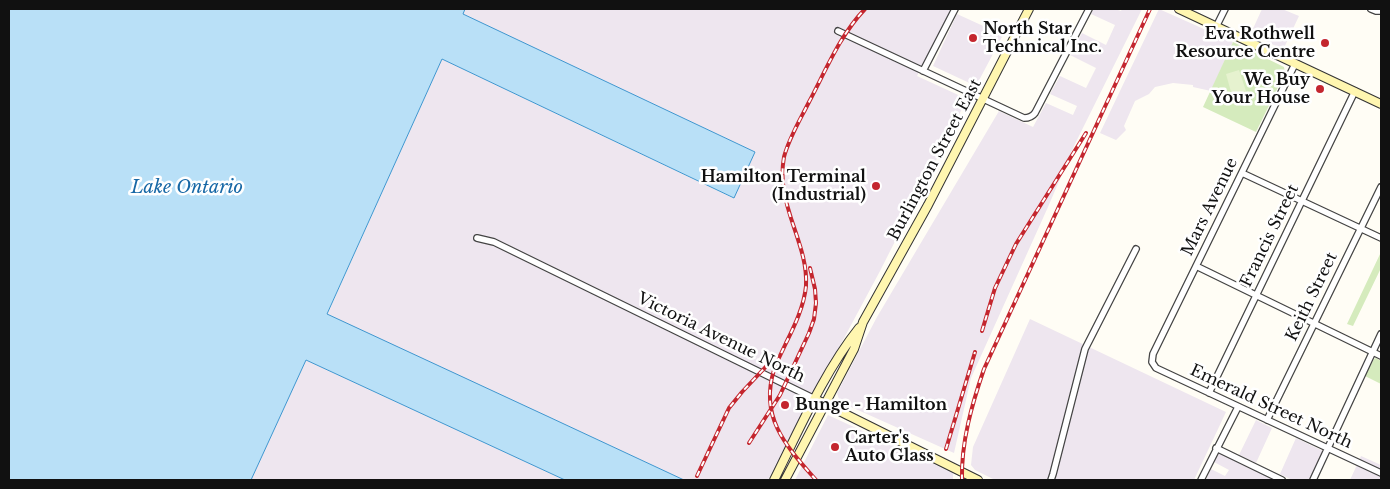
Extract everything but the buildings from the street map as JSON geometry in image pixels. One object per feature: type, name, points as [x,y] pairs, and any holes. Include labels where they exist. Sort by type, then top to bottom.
[{"type":"main road","name":"Burlington Street East","points":[[774,480],[815,399],[846,344],[863,322],[928,205],[1029,9]]},
{"type":"main road","points":[[1179,9],[1381,104]]},
{"type":"main road","name":"Burlington Street East","points":[[785,480],[854,349],[863,322]]},
{"type":"main road","name":"Victoria Avenue North","points":[[815,399],[978,480]]},
{"type":"street","points":[[924,71],[955,9]]},
{"type":"street","points":[[838,31],[1024,118],[1032,117],[1035,114],[1089,9]]},
{"type":"street","points":[[1216,27],[1225,9]]},
{"type":"street","points":[[1371,9],[1381,12]]},
{"type":"street","name":"Mars Avenue","points":[[1152,362],[1153,354],[1295,64]]},
{"type":"street","name":"Francis Street","points":[[1209,393],[1355,92]]},
{"type":"street","points":[[1242,173],[1381,238]]},
{"type":"street","name":"Keith Street","points":[[1267,420],[1381,187]]},
{"type":"street","name":"Victoria Avenue North","points":[[477,238],[494,242],[815,399]]},
{"type":"street","points":[[1051,480],[1085,349],[1136,249]]},
{"type":"street","points":[[1196,266],[1381,356]]},
{"type":"street","points":[[1313,480],[1381,334]]},
{"type":"street","name":"Emerald Street North","points":[[1152,362],[1156,368],[1381,473]]},
{"type":"street","points":[[1201,480],[1238,407]]},
{"type":"street","points":[[1216,448],[1282,480]]},
{"type":"shaded area","points":[[465,9],[951,9],[917,76],[967,99],[880,271],[768,480],[684,480],[327,315],[442,59],[733,198],[755,152],[462,14]]},
{"type":"shaded area","points":[[1093,9],[1115,9],[1121,11],[1122,9],[1142,9],[1074,146],[971,378],[954,453],[840,402],[837,393],[877,317],[999,111],[1033,127],[1046,103],[1073,115],[1077,106],[1050,94],[1060,76],[1086,88],[1096,68],[1070,55],[1082,33],[1106,45],[1115,25],[1091,14]]},
{"type":"shaded area","points":[[1159,9],[1233,42],[1211,91],[1193,87],[1193,85],[1173,83],[1155,87],[1149,94],[1135,101],[1124,126],[1126,130],[1116,140],[1100,133]]},
{"type":"shaded area","points":[[1262,9],[1282,9],[1299,16],[1283,50],[1251,33]]},
{"type":"shaded area","points":[[957,14],[1003,35],[976,86],[933,66]]},
{"type":"shaded area","points":[[1030,319],[1226,412],[1194,480],[995,480],[975,470],[971,465],[973,447]]},
{"type":"shaded area","points":[[306,360],[565,480],[251,480]]},
{"type":"shaded area","points":[[828,415],[953,473],[953,480],[795,480]]},
{"type":"shaded area","points":[[1256,420],[1272,428],[1256,463],[1239,455]]},
{"type":"shaded area","points":[[1296,438],[1323,451],[1310,480],[1292,480],[1280,474]]},
{"type":"shaded area","points":[[1219,453],[1274,480],[1206,480],[1211,469],[1225,476],[1229,470],[1214,462]]},
{"type":"shaded area","points":[[1361,456],[1381,465],[1381,480],[1350,480]]},
{"type":"green space","points":[[1233,42],[1284,67],[1285,73],[1256,132],[1203,107]]},
{"type":"green space","points":[[1239,70],[1247,94],[1233,99],[1226,74]]},
{"type":"green space","points":[[1381,252],[1381,268],[1353,326],[1347,324]]},
{"type":"green space","points":[[1376,358],[1381,361],[1381,384],[1365,376]]},
{"type":"water","name":"Lake Ontario","points":[[9,9],[465,9],[463,14],[755,152],[734,198],[442,59],[327,314],[684,480],[565,480],[306,360],[251,480],[9,480]]},
{"type":"railway","points":[[816,480],[786,443],[773,417],[770,403],[770,387],[774,370],[799,315],[806,286],[804,262],[786,203],[783,165],[786,150],[792,136],[828,65],[848,30],[865,9]]},
{"type":"railway","points":[[962,480],[963,452],[968,423],[984,369],[1150,9]]},
{"type":"railway","points":[[982,331],[995,288],[1016,244],[1086,133]]},
{"type":"railway","points":[[749,443],[780,395],[814,319],[815,289],[810,268]]},
{"type":"railway","points":[[946,449],[975,352]]},
{"type":"railway","points":[[697,476],[729,408],[776,356]]},
{"type":"place","name":"North Star Technical Inc.","points":[[973,38]]},
{"type":"place","name":"Eva Rothwell Resource Centre","points":[[1325,43]]},
{"type":"place","name":"We Buy Your House","points":[[1320,89]]},
{"type":"place","name":"Hamilton Terminal (Industrial)","points":[[876,186]]},
{"type":"place","name":"Bunge - Hamilton","points":[[785,405]]},
{"type":"place","name":"Carter's Auto Glass","points":[[835,447]]}]
